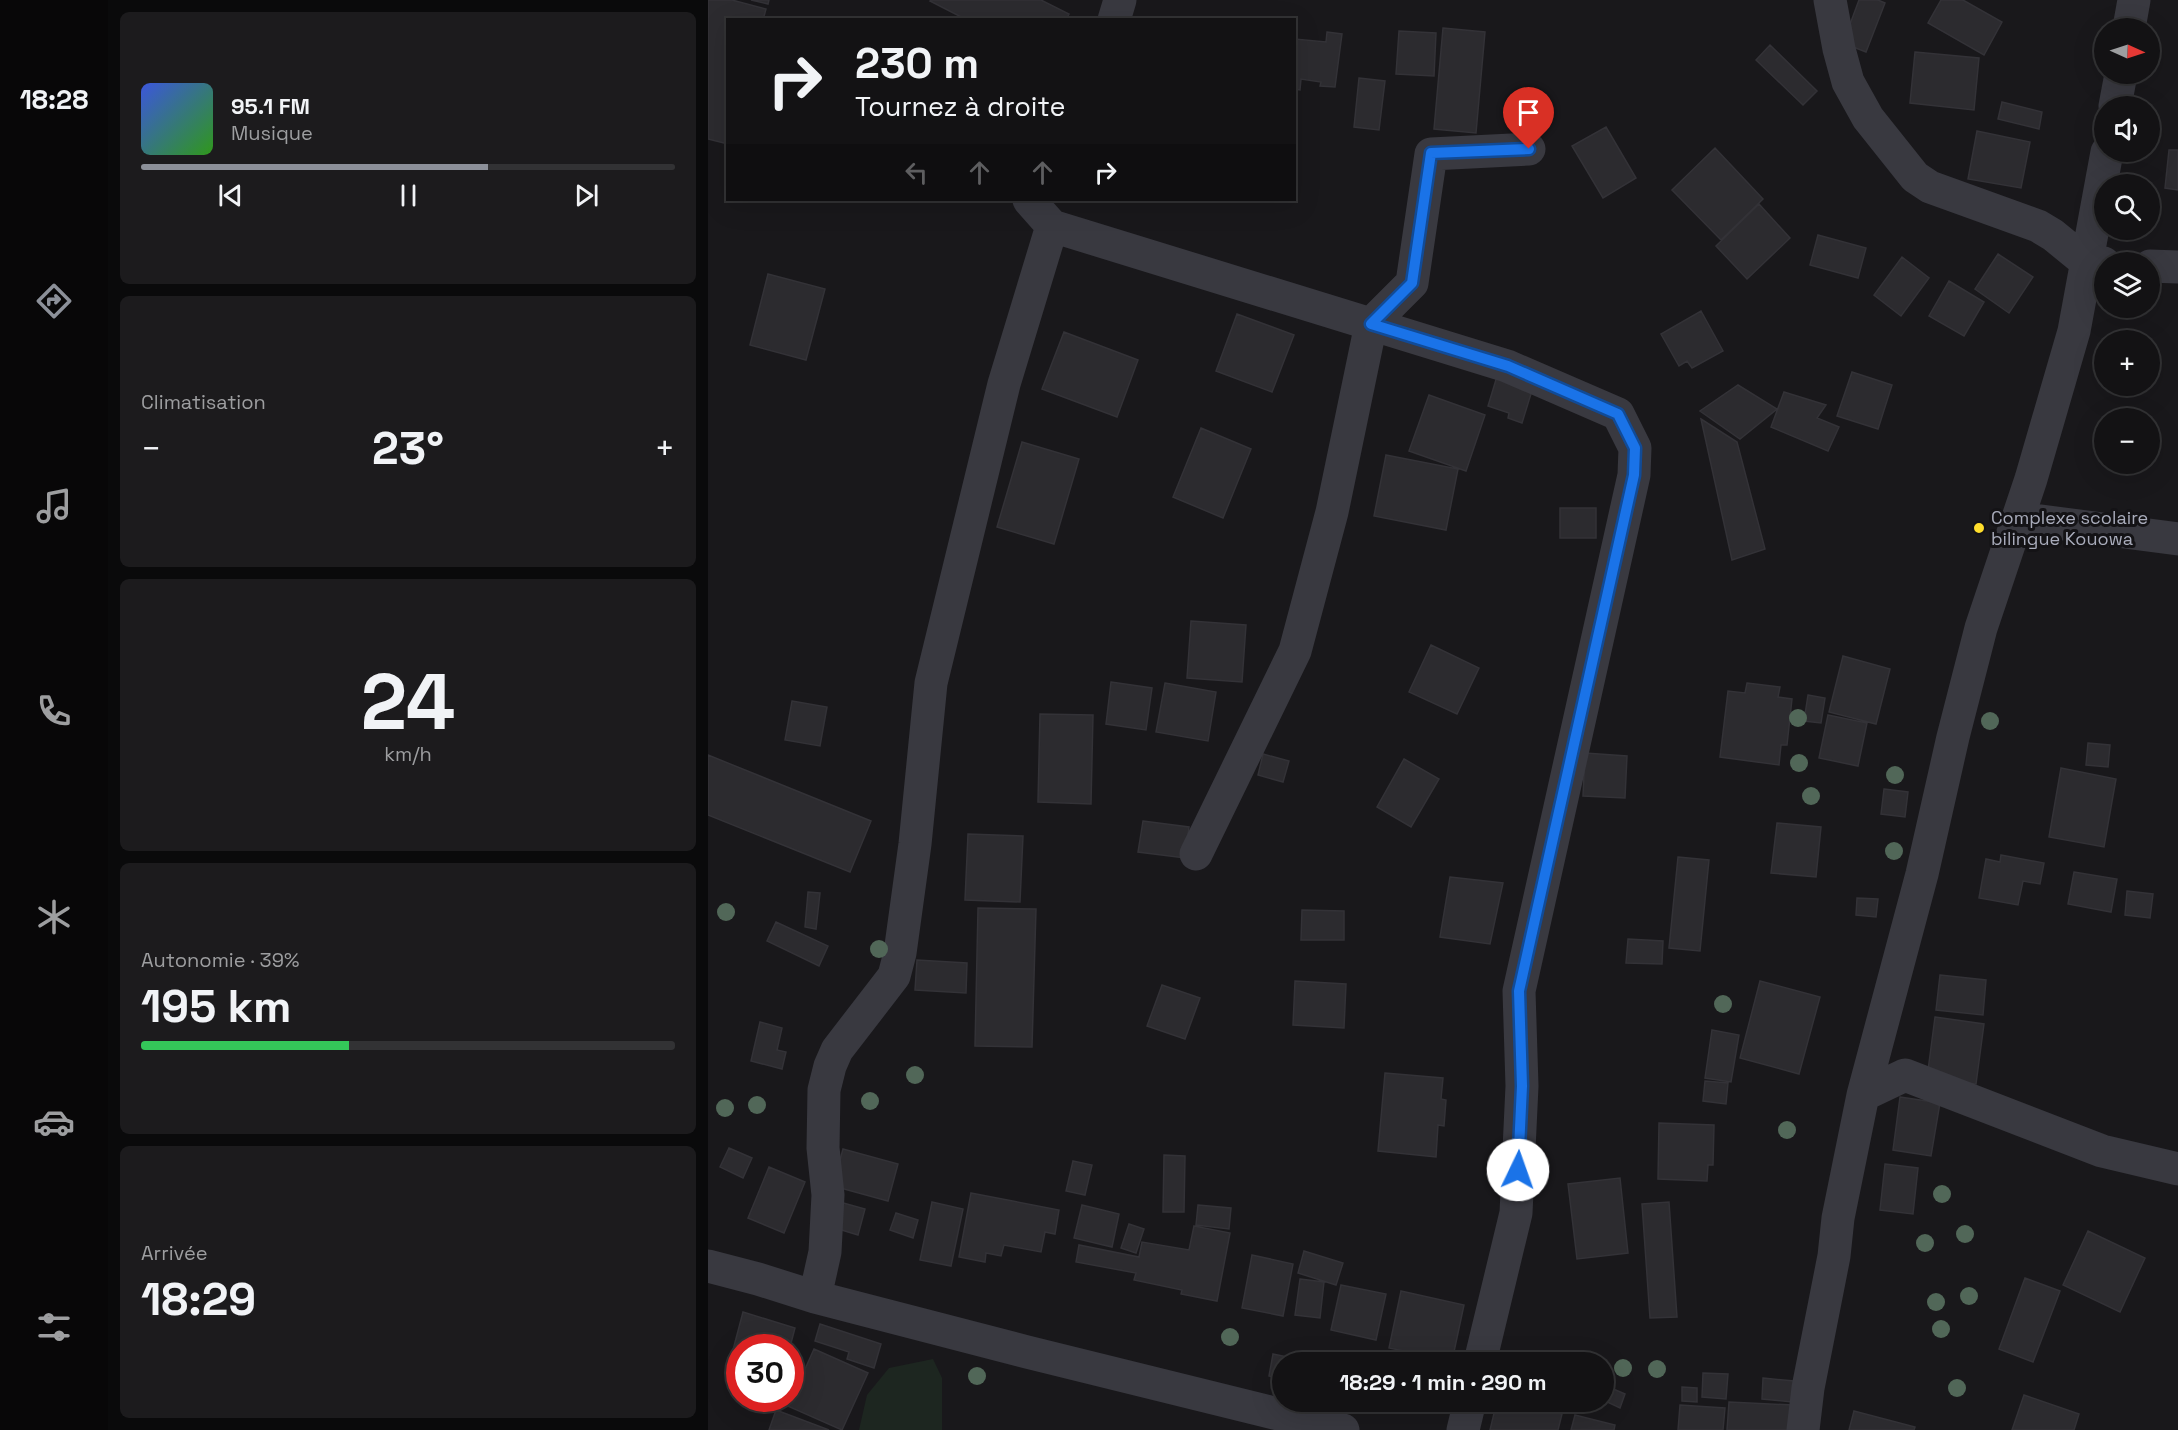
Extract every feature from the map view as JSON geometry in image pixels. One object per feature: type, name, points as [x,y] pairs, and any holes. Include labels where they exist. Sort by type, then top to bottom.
[{"type":"street","points":[[1115,18],[1120,0]]},
{"type":"street","points":[[1830,0],[1848,82],[1868,118],[1915,177],[1930,187],[2038,226],[2094,262]]},
{"type":"street","points":[[2131,18],[2134,0]]},
{"type":"street","points":[[1196,854],[1295,651],[1332,512],[1371,324],[1412,283],[1431,153],[1529,149]]},
{"type":"street","points":[[2096,252],[2106,162]]},
{"type":"street","points":[[1031,201],[1056,213],[1371,324],[1508,366],[1618,414],[1635,448],[1634,475],[1519,991],[1522,1086],[1516,1212],[1482,1352]]},
{"type":"street","points":[[814,1297],[825,1252],[828,1195],[823,1148],[824,1090],[837,1050],[894,976],[900,953],[915,844],[931,683],[1004,384],[1056,213]]},
{"type":"street","points":[[1803,1430],[1808,1388],[1834,1256],[1838,1218],[1863,1095],[1922,874],[1981,628],[2018,518],[2094,266]]},
{"type":"street","points":[[2160,266],[2178,267]]},
{"type":"street","points":[[2018,518],[2178,539]]},
{"type":"street","points":[[1863,1095],[1905,1076],[2102,1152],[2178,1169]]},
{"type":"street","points":[[708,1266],[814,1297],[1343,1430]]},
{"type":"street","points":[[1463,1430],[1467,1412]]},
{"type":"shaded area","points":[[933,1359],[942,1378],[942,1430],[859,1430],[867,1395],[889,1368]]},
{"type":"building","points":[[708,0],[732,0],[766,9],[764,18],[726,18],[726,144],[708,139]]},
{"type":"building","points":[[751,0],[769,0],[768,4]]},
{"type":"building","points":[[1041,0],[1069,14],[1067,18],[963,18],[930,1]]},
{"type":"building","points":[[1859,0],[1878,0],[1885,3],[1866,52],[1843,43]]},
{"type":"building","points":[[1941,0],[1963,0],[2002,22],[1984,55],[1928,23]]},
{"type":"building","points":[[1443,28],[1485,32],[1476,133],[1434,129]]},
{"type":"building","points":[[1399,31],[1436,33],[1434,76],[1396,74]]},
{"type":"building","points":[[1327,32],[1342,34],[1335,87],[1320,86],[1321,82],[1301,79],[1300,90],[1296,89],[1296,39],[1326,42]]},
{"type":"building","points":[[1770,45],[1817,91],[1803,105],[1756,60]]},
{"type":"building","points":[[1915,52],[1979,58],[1974,110],[1910,103]]},
{"type":"building","points":[[1359,78],[1385,81],[1379,130],[1354,127]]},
{"type":"building","points":[[2002,102],[2042,112],[2039,129],[1998,119]]},
{"type":"building","points":[[1606,127],[1636,178],[1603,198],[1572,146]]},
{"type":"building","points":[[1977,131],[2030,142],[2021,188],[1968,179]]},
{"type":"building","points":[[1715,148],[1763,199],[1721,240],[1672,190]]},
{"type":"building","points":[[2169,150],[2178,150],[2178,190],[2165,188]]},
{"type":"building","points":[[1759,204],[1790,238],[1747,279],[1716,246]]},
{"type":"building","points":[[1818,235],[1866,248],[1858,278],[1810,265]]},
{"type":"building","points":[[1998,254],[2033,277],[2009,313],[1975,289]]},
{"type":"building","points":[[1902,257],[1929,278],[1901,316],[1874,295]]},
{"type":"building","points":[[768,274],[825,289],[806,360],[750,345]]},
{"type":"building","points":[[1949,281],[1984,302],[1964,336],[1929,316]]},
{"type":"building","points":[[1701,311],[1723,351],[1692,368],[1687,361],[1679,366],[1661,334]]},
{"type":"building","points":[[1237,314],[1294,335],[1272,392],[1216,371]]},
{"type":"building","points":[[1064,332],[1138,360],[1117,417],[1042,389]]},
{"type":"building","points":[[1852,372],[1892,385],[1878,429],[1837,416]]},
{"type":"building","points":[[1498,373],[1534,384],[1522,423],[1508,418],[1509,413],[1488,406]]},
{"type":"building","points":[[1738,385],[1777,409],[1740,439],[1700,411]]},
{"type":"building","points":[[1784,392],[1826,405],[1817,418],[1839,427],[1828,451],[1771,427]]},
{"type":"building","points":[[1429,395],[1485,415],[1466,471],[1409,451]]},
{"type":"building","points":[[1701,419],[1737,442],[1765,549],[1732,560]]},
{"type":"building","points":[[1201,428],[1251,449],[1223,518],[1173,497]]},
{"type":"building","points":[[1022,442],[1079,459],[1054,544],[997,527]]},
{"type":"building","points":[[1386,455],[1458,469],[1446,530],[1374,516]]},
{"type":"building","points":[[1560,508],[1596,508],[1596,538],[1560,538]]},
{"type":"building","points":[[1191,621],[1246,625],[1242,682],[1187,678]]},
{"type":"building","points":[[1431,645],[1479,668],[1457,714],[1409,692]]},
{"type":"building","points":[[1843,656],[1890,669],[1876,724],[1829,712]]},
{"type":"building","points":[[1111,682],[1152,688],[1146,730],[1106,724]]},
{"type":"building","points":[[1165,683],[1216,692],[1208,741],[1156,732]]},
{"type":"building","points":[[1747,683],[1780,687],[1778,697],[1792,699],[1787,745],[1781,745],[1779,765],[1720,757],[1728,691],[1745,693]]},
{"type":"building","points":[[1808,695],[1825,698],[1821,723],[1804,721]]},
{"type":"building","points":[[792,701],[827,707],[820,746],[785,740]]},
{"type":"building","points":[[1040,714],[1093,715],[1091,804],[1038,802]]},
{"type":"building","points":[[1828,715],[1867,723],[1858,766],[1819,758]]},
{"type":"building","points":[[2088,743],[2110,745],[2108,767],[2086,765]]},
{"type":"building","points":[[1585,753],[1627,756],[1625,798],[1583,796]]},
{"type":"building","points":[[1263,754],[1289,761],[1283,782],[1258,775]]},
{"type":"building","points":[[708,755],[871,821],[850,872],[708,815]]},
{"type":"building","points":[[1404,759],[1439,779],[1411,827],[1377,807]]},
{"type":"building","points":[[2061,768],[2116,779],[2104,847],[2049,837]]},
{"type":"building","points":[[1884,789],[1908,792],[1905,817],[1881,814]]},
{"type":"building","points":[[1143,821],[1189,827],[1185,858],[1138,852]]},
{"type":"building","points":[[1777,823],[1821,827],[1816,877],[1771,873]]},
{"type":"building","points":[[968,834],[1023,836],[1020,902],[965,900]]},
{"type":"building","points":[[2001,855],[2044,863],[2040,884],[2023,881],[2018,905],[1979,898],[1986,859],[2000,862]]},
{"type":"building","points":[[1678,857],[1709,860],[1700,951],[1669,948]]},
{"type":"building","points":[[2074,872],[2117,879],[2111,912],[2068,904]]},
{"type":"building","points":[[1450,877],[1503,883],[1490,944],[1440,937]]},
{"type":"building","points":[[2127,891],[2153,894],[2150,918],[2125,915]]},
{"type":"building","points":[[808,892],[820,893],[816,929],[805,927]]},
{"type":"building","points":[[1857,898],[1878,899],[1876,917],[1856,915]]},
{"type":"building","points":[[978,908],[1036,909],[1032,1047],[975,1046]]},
{"type":"building","points":[[1302,910],[1344,911],[1344,940],[1301,940]]},
{"type":"building","points":[[776,922],[828,946],[819,966],[767,941]]},
{"type":"building","points":[[1628,939],[1663,941],[1662,964],[1626,963]]},
{"type":"building","points":[[917,960],[967,963],[966,993],[915,990]]},
{"type":"building","points":[[1940,975],[1986,980],[1983,1015],[1936,1010]]},
{"type":"building","points":[[1295,981],[1346,984],[1344,1028],[1293,1025]]},
{"type":"building","points":[[1760,981],[1820,997],[1799,1074],[1740,1058]]},
{"type":"building","points":[[1162,985],[1200,998],[1185,1039],[1147,1026]]},
{"type":"building","points":[[1935,1017],[1984,1024],[1976,1084],[1927,1078]]},
{"type":"building","points":[[760,1022],[782,1028],[777,1050],[786,1052],[782,1069],[751,1061]]},
{"type":"building","points":[[1712,1030],[1739,1035],[1731,1082],[1705,1078]]},
{"type":"building","points":[[1385,1073],[1443,1078],[1441,1099],[1446,1100],[1444,1126],[1438,1125],[1436,1157],[1378,1151]]},
{"type":"building","points":[[1705,1081],[1728,1083],[1726,1104],[1703,1101]]},
{"type":"building","points":[[1900,1097],[1940,1103],[1931,1156],[1893,1150]]},
{"type":"building","points":[[1659,1123],[1714,1125],[1713,1165],[1708,1165],[1707,1181],[1658,1179]]},
{"type":"building","points":[[729,1148],[752,1158],[743,1178],[720,1167]]},
{"type":"building","points":[[843,1149],[898,1164],[888,1201],[833,1186]]},
{"type":"building","points":[[1164,1155],[1185,1156],[1184,1212],[1163,1212]]},
{"type":"building","points":[[1073,1161],[1092,1165],[1085,1195],[1066,1191]]},
{"type":"building","points":[[1885,1164],[1918,1168],[1913,1214],[1880,1210]]},
{"type":"building","points":[[769,1167],[805,1182],[784,1233],[748,1218]]},
{"type":"building","points":[[1620,1178],[1628,1253],[1577,1259],[1568,1184]]},
{"type":"building","points":[[971,1193],[1059,1210],[1055,1234],[1045,1232],[1041,1252],[1004,1245],[1001,1256],[986,1253],[985,1262],[959,1257]]},
{"type":"building","points":[[829,1199],[865,1209],[858,1235],[822,1224]]},
{"type":"building","points":[[932,1202],[963,1209],[951,1266],[920,1260]]},
{"type":"building","points":[[1669,1202],[1677,1317],[1650,1318],[1642,1204]]},
{"type":"building","points":[[1082,1205],[1119,1214],[1112,1247],[1074,1238]]},
{"type":"building","points":[[1198,1205],[1231,1208],[1229,1229],[1196,1225]]},
{"type":"building","points":[[896,1213],[918,1220],[913,1238],[890,1230]]},
{"type":"building","points":[[1129,1224],[1144,1229],[1136,1253],[1121,1248]]},
{"type":"building","points":[[1194,1226],[1230,1233],[1217,1301],[1181,1294],[1182,1290],[1134,1280],[1136,1273],[1076,1262],[1079,1245],[1139,1257],[1142,1242],[1189,1250]]},
{"type":"building","points":[[2088,1231],[2145,1258],[2120,1312],[2063,1285]]},
{"type":"building","points":[[1304,1251],[1343,1263],[1336,1285],[1298,1273]]},
{"type":"building","points":[[1252,1255],[1293,1264],[1283,1316],[1242,1308]]},
{"type":"building","points":[[2025,1278],[2060,1291],[2033,1362],[1999,1349]]},
{"type":"building","points":[[1300,1279],[1324,1282],[1320,1318],[1295,1315]]},
{"type":"building","points":[[1341,1285],[1386,1294],[1376,1340],[1331,1330]]},
{"type":"building","points":[[1401,1291],[1464,1305],[1454,1352],[1408,1352],[1389,1348]]},
{"type":"building","points":[[743,1312],[795,1328],[793,1334],[737,1334]]},
{"type":"building","points":[[820,1324],[881,1344],[874,1368],[847,1359],[849,1352],[815,1341]]},
{"type":"building","points":[[814,1349],[868,1373],[842,1430],[801,1412],[804,1412],[804,1371]]},
{"type":"building","points":[[1272,1360],[1272,1377],[1269,1376]]},
{"type":"building","points":[[1703,1373],[1728,1374],[1726,1399],[1702,1397]]},
{"type":"building","points":[[1763,1378],[1794,1381],[1792,1402],[1762,1399]]},
{"type":"building","points":[[1682,1387],[1697,1388],[1697,1402],[1682,1401]]},
{"type":"building","points":[[1614,1389],[1625,1394],[1620,1408],[1614,1405]]},
{"type":"building","points":[[2024,1395],[2079,1414],[2074,1430],[2012,1430]]},
{"type":"building","points":[[1729,1402],[1793,1405],[1792,1430],[1727,1430]]},
{"type":"building","points":[[1680,1405],[1725,1408],[1723,1430],[1678,1430]]},
{"type":"building","points":[[1854,1411],[1915,1427],[1914,1430],[1849,1430]]},
{"type":"building","points":[[775,1412],[781,1412],[829,1430],[769,1430]]},
{"type":"building","points":[[1494,1412],[1562,1414],[1558,1430],[1490,1430]]},
{"type":"building","points":[[1575,1415],[1615,1425],[1614,1430],[1571,1430]]},
{"type":"place","name":"Complexe scolaire bilingue Kouowa","points":[[1979,528]]},
{"type":"route","points":[[1518,1170],[1522,1086],[1519,991],[1634,475],[1635,448],[1618,414],[1508,366],[1371,324],[1412,283],[1431,153],[1529,149]]}]
